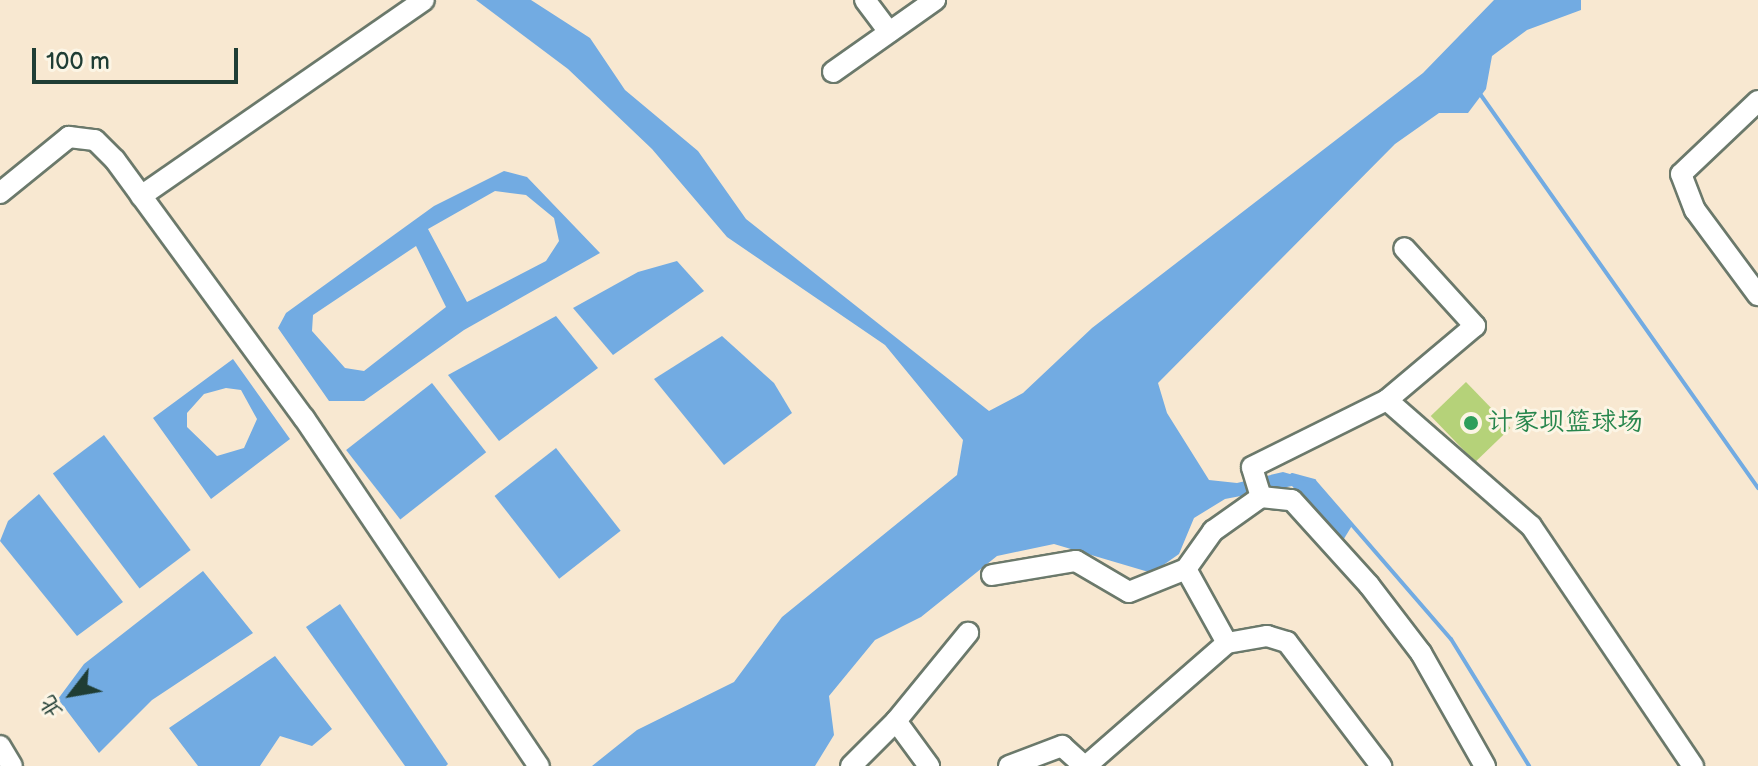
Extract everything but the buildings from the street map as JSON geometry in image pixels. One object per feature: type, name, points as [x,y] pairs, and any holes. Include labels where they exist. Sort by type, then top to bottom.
[{"type":"street","points":[[141,196],[424,0]]},
{"type":"street","points":[[865,0],[889,32]]},
{"type":"street","points":[[833,72],[935,0]]},
{"type":"street","points":[[1758,101],[1681,174],[1695,210],[1758,295]]},
{"type":"street","points":[[0,193],[81,134],[95,140],[141,196],[304,418],[539,766]]},
{"type":"street","points":[[1261,497],[1252,467],[1387,400],[1475,326],[1404,248]]},
{"type":"street","points":[[1387,400],[1531,526],[1693,766]]},
{"type":"street","points":[[992,575],[1076,561],[1129,592],[1186,569],[1213,531],[1261,497],[1292,500],[1369,585],[1421,653],[1485,766]]},
{"type":"street","points":[[1186,569],[1227,643]]},
{"type":"street","points":[[851,766],[896,721],[968,633]]},
{"type":"street","points":[[1009,766],[1062,746],[1085,766],[1227,643],[1267,636],[1287,642],[1381,766]]},
{"type":"street","points":[[896,721],[929,766]]},
{"type":"street","points":[[0,746],[12,766]]},
{"type":"green space","name":"计家坝篮球场","points":[[1466,382],[1510,428],[1475,462],[1431,416]]},
{"type":"water","points":[[476,0],[531,0],[590,38],[625,90],[698,151],[746,219],[989,411],[1023,393],[1092,328],[1423,73],[1494,0],[1581,0],[1581,10],[1527,30],[1492,56],[1486,89],[1468,113],[1439,113],[1395,144],[1158,383],[1167,413],[1209,480],[1237,483],[1283,472],[1314,481],[1353,524],[1342,542],[1292,486],[1225,499],[1194,518],[1179,554],[1152,573],[1054,544],[997,556],[921,617],[875,640],[829,696],[834,735],[815,766],[592,766],[637,730],[734,682],[782,617],[957,475],[963,440],[885,345],[727,237],[652,149],[568,69]]},
{"type":"water","points":[[504,171],[527,177],[600,253],[464,330],[364,401],[329,401],[278,328],[286,313],[434,206]],"holes":[[[495,191],[526,195],[554,218],[559,241],[546,261],[467,302],[428,229]],[[416,246],[446,307],[364,371],[345,368],[312,331],[313,315]]]},
{"type":"water","points":[[677,261],[704,291],[613,355],[573,308],[638,272]]},
{"type":"water","points":[[556,316],[598,368],[499,441],[448,375]]},
{"type":"water","points":[[722,336],[774,383],[792,413],[724,465],[654,379]]},
{"type":"water","points":[[233,359],[290,439],[211,499],[153,418]],"holes":[[[226,388],[241,390],[257,419],[244,448],[217,456],[187,427],[187,413],[204,394]]]},
{"type":"water","points":[[432,383],[486,452],[400,519],[346,450]]},
{"type":"water","points":[[104,435],[191,550],[140,589],[53,474]]},
{"type":"water","points":[[556,448],[621,531],[559,579],[495,496]]},
{"type":"water","points":[[39,494],[123,602],[77,636],[0,541],[8,521]]},
{"type":"water","points":[[203,571],[253,633],[152,700],[99,753],[58,699],[84,664]]},
{"type":"water","points":[[340,604],[448,764],[446,766],[405,766],[306,627]]},
{"type":"water","points":[[275,656],[332,729],[312,746],[280,736],[260,766],[198,766],[169,728]]},
{"type":"waterway","points":[[1478,91],[1758,488]]},
{"type":"waterway","points":[[1292,475],[1314,481],[1451,639],[1529,766]]},
{"type":"place","name":"计家坝篮球场","points":[[1471,423]]}]
